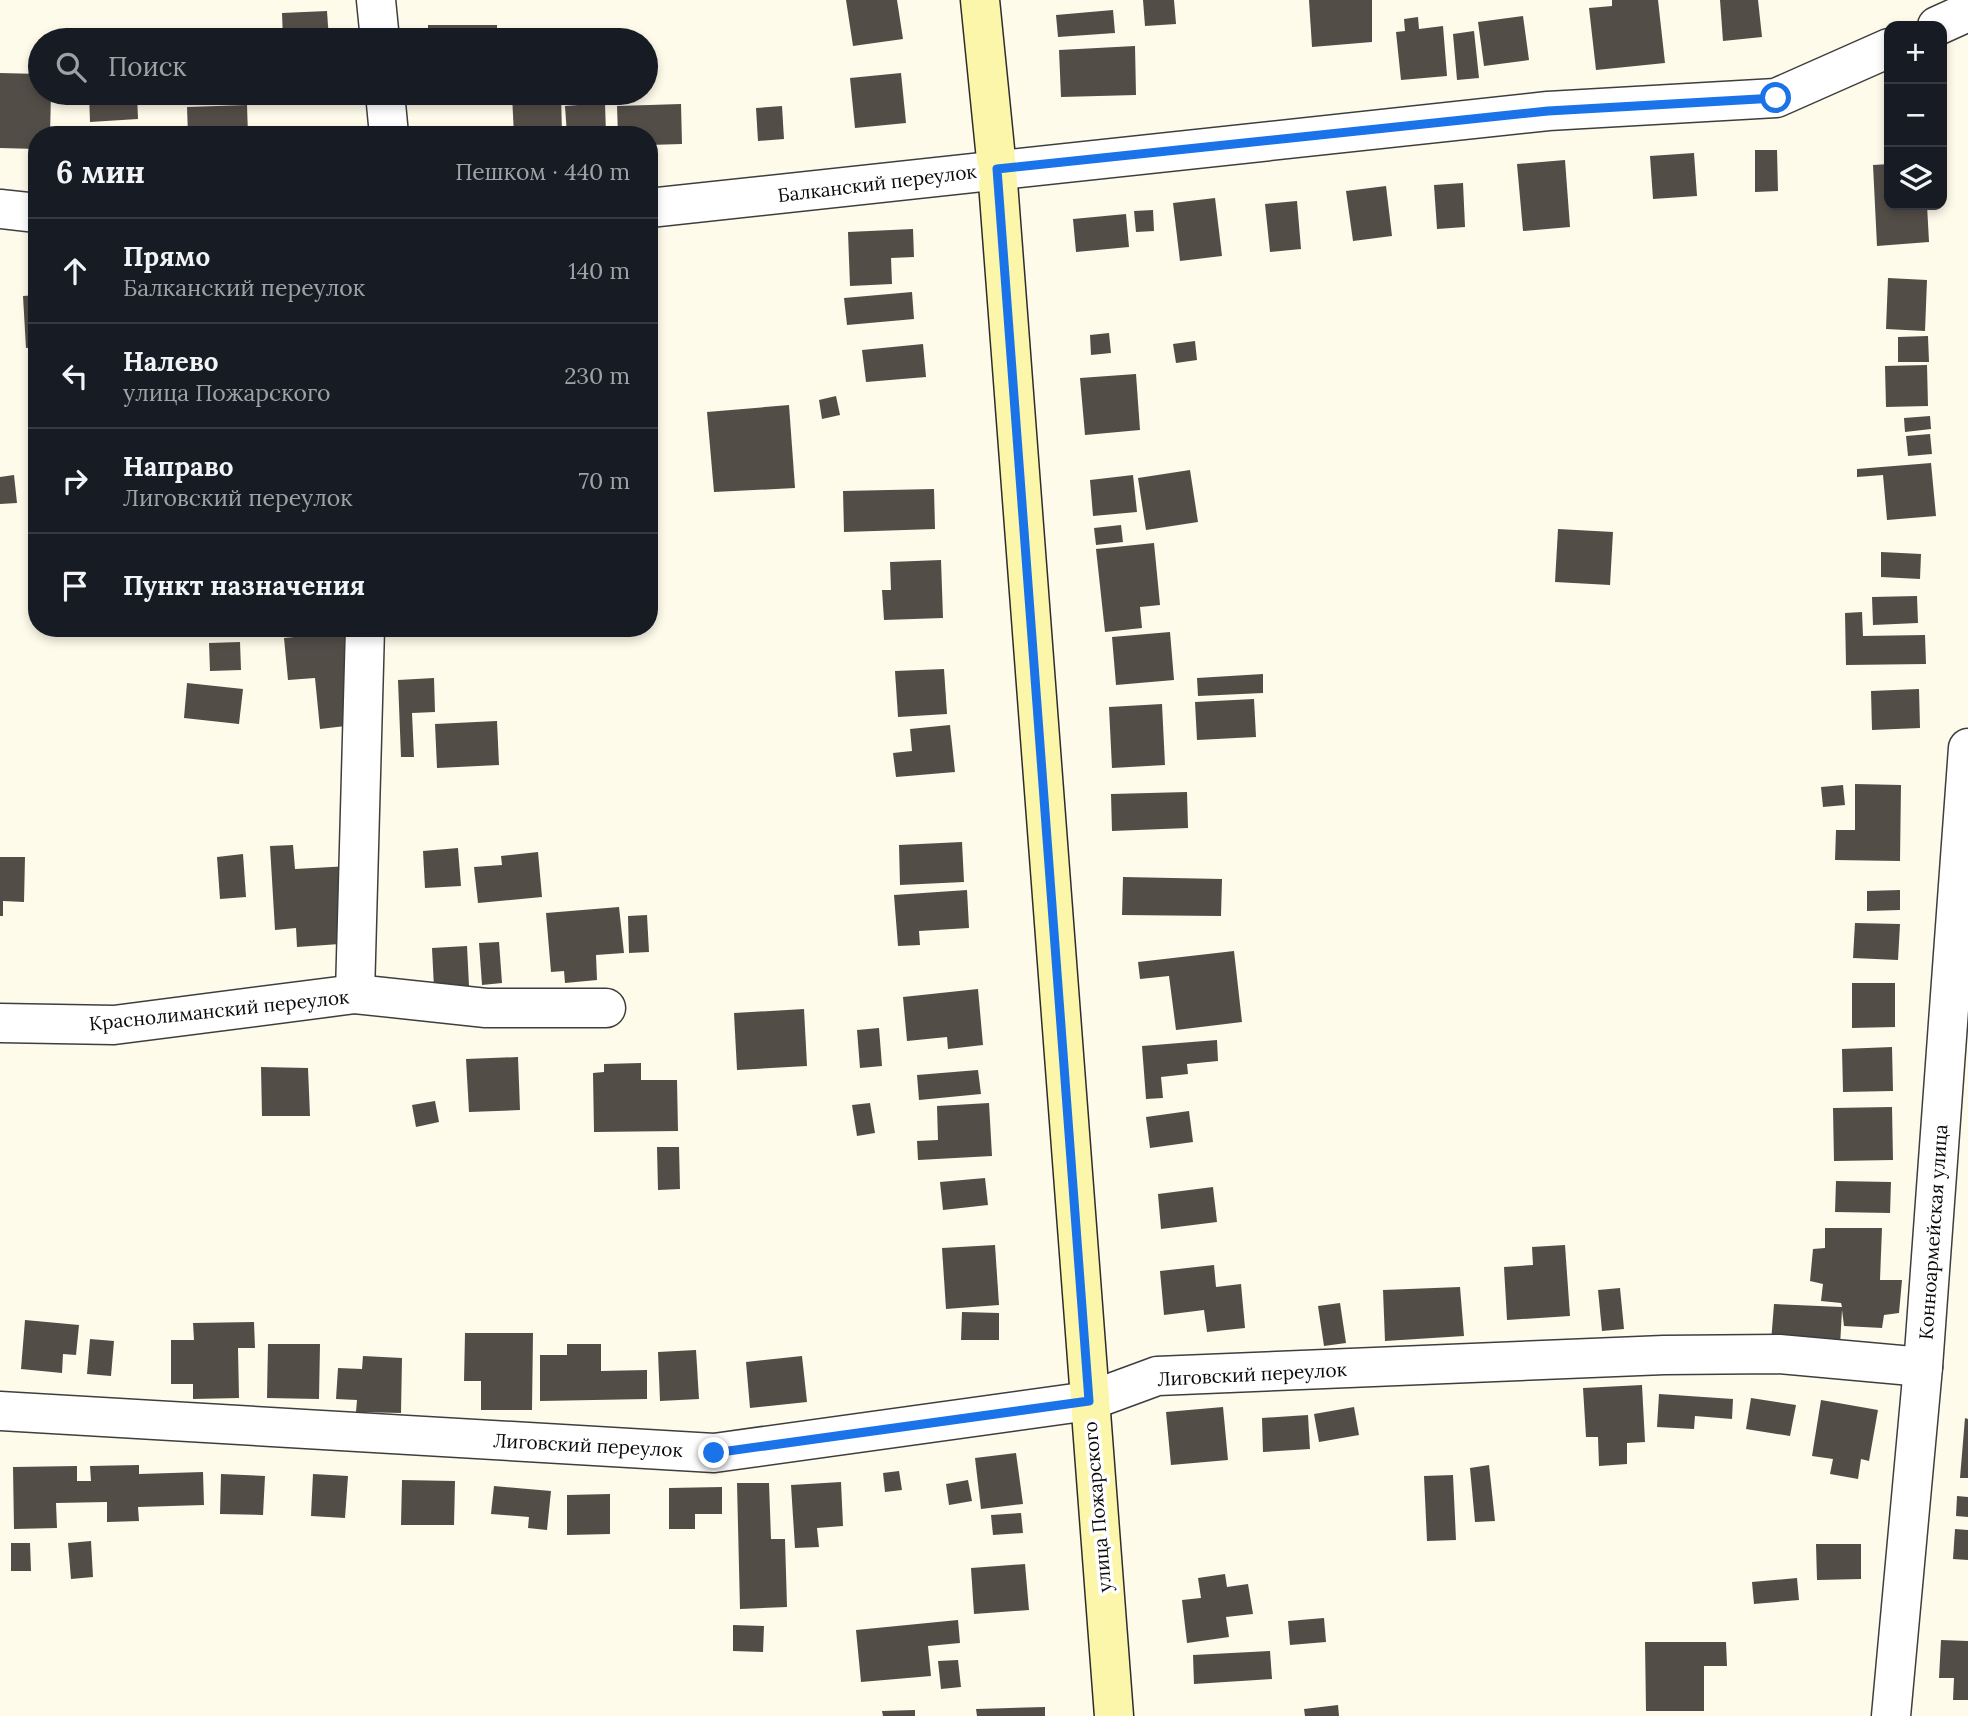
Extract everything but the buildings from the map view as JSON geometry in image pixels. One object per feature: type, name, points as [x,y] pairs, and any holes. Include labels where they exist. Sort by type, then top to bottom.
[{"type":"street","points":[[376,0],[379,28]]},
{"type":"street","name":"улица Пожарского","points":[[981,0],[997,169],[1114,1716]]},
{"type":"street","points":[[1947,21],[1968,12]]},
{"type":"street","name":"Балканский переулок","points":[[658,207],[1548,111],[1776,98],[1884,50]]},
{"type":"street","points":[[386,105],[388,126]]},
{"type":"street","points":[[0,209],[28,212]]},
{"type":"street","points":[[355,994],[365,637]]},
{"type":"street","name":"Конноармейская улица","points":[[1891,1716],[1923,1367],[1968,748]]},
{"type":"street","name":"Краснолиманский переулок","points":[[0,1023],[114,1025],[355,994],[486,1008],[606,1009]]},
{"type":"street","name":"Лиговский переулок","points":[[0,1411],[714,1453],[1089,1401],[1157,1376],[1664,1355],[1779,1354],[1923,1367]]},
{"type":"route","points":[[714,1453],[1089,1401],[997,169],[1548,111],[1776,98]]}]
